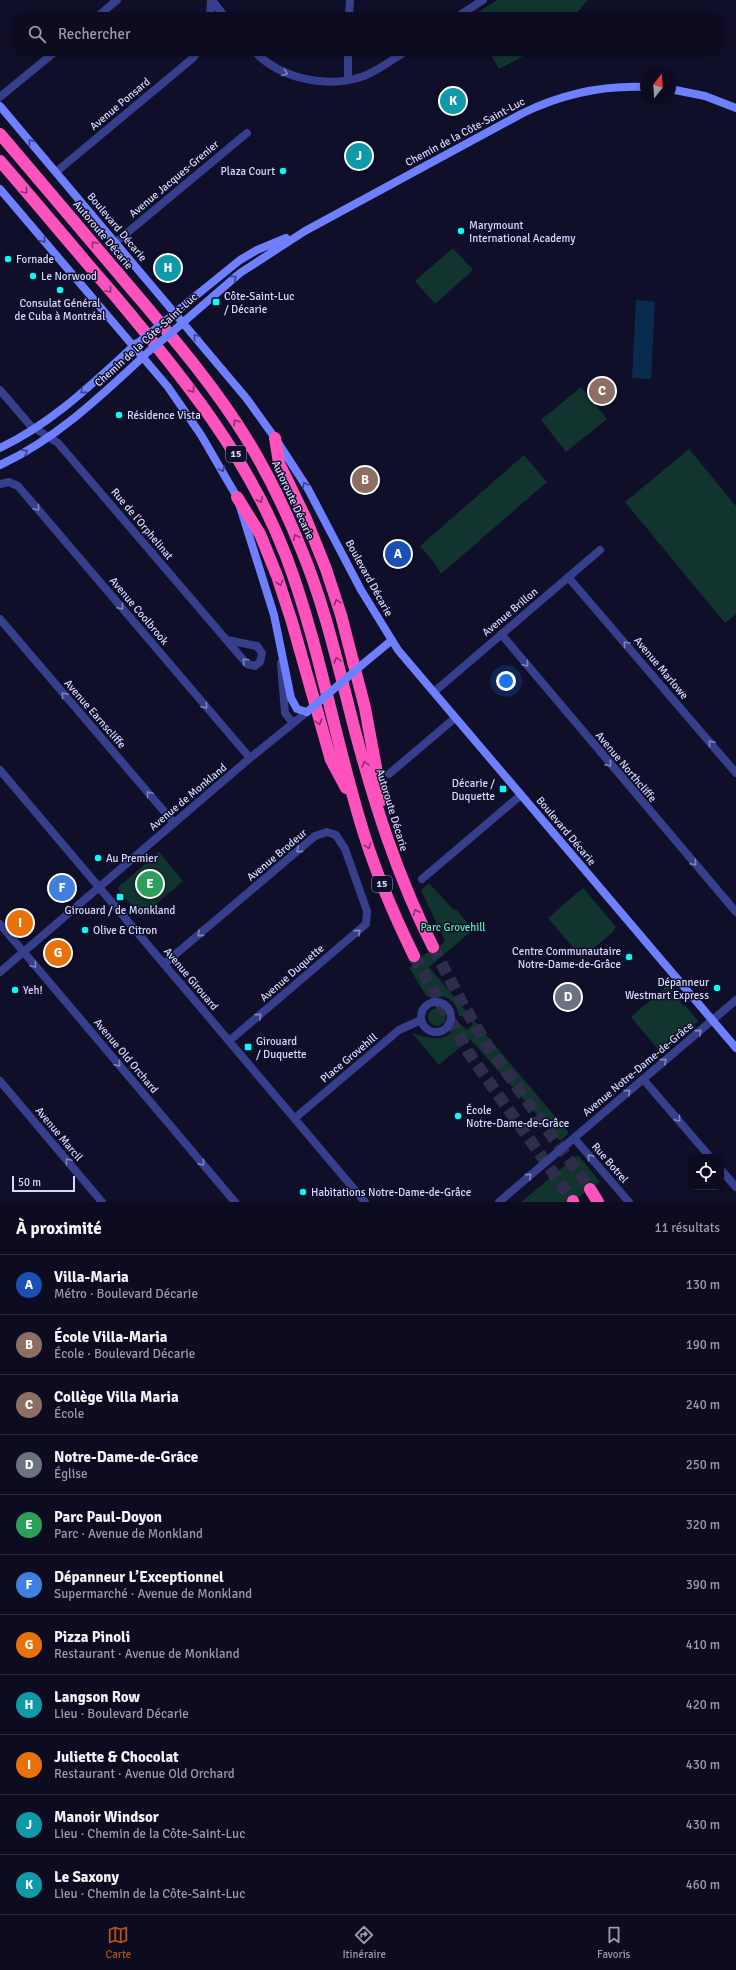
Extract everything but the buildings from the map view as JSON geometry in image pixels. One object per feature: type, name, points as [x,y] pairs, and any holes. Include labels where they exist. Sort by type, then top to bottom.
[{"type":"highway","name":"Autoroute Décarie","points":[[0,134],[194,364],[238,426],[264,468],[303,552],[324,610],[362,756],[392,855],[433,948]]},
{"type":"highway","name":"15","points":[[0,161],[189,385],[212,417],[242,464],[278,537],[297,588],[313,640],[357,809],[376,870],[414,956]]},
{"type":"highway","points":[[275,438],[279,463],[300,504],[319,551],[336,599],[351,650],[365,708],[392,855]]},
{"type":"highway","points":[[237,497],[260,534],[277,576],[296,634],[318,719],[331,760],[357,809]]},
{"type":"highway","points":[[590,1189],[598,1202]]},
{"type":"main road","name":"Chemin de la Côte-Saint-Luc","points":[[0,465],[50,437],[75,418],[240,273],[305,231],[541,105],[558,98],[589,90],[618,87],[640,87]]},
{"type":"main road","points":[[676,90],[705,96],[736,108]]},
{"type":"main road","name":"Boulevard Décarie","points":[[0,106],[116,242],[172,314],[233,381],[275,438],[308,489],[361,590],[392,640],[455,718],[736,1048]]},
{"type":"main road","points":[[0,189],[146,355],[192,421],[221,467],[237,497],[274,615],[287,684],[292,702],[297,709],[307,712]]},
{"type":"main road","name":"Chemin de la Côte-Saint-Luc","points":[[0,448],[35,429],[63,408],[172,314],[215,279],[251,253],[305,231]]},
{"type":"main road","name":"Avenue de Monkland","points":[[307,712],[392,640]]},
{"type":"street","points":[[103,12],[117,0]]},
{"type":"street","points":[[210,12],[211,0]]},
{"type":"street","points":[[211,0],[221,12]]},
{"type":"street","points":[[349,12],[350,0]]},
{"type":"street","points":[[465,12],[483,0]]},
{"type":"street","points":[[0,97],[50,56]]},
{"type":"street","name":"Avenue Ponsard","points":[[56,172],[194,56]]},
{"type":"street","points":[[260,56],[269,64],[293,76],[317,80],[348,79],[375,71],[398,56]]},
{"type":"street","points":[[348,56],[348,79]]},
{"type":"street","name":"Avenue Jacques-Grenier","points":[[116,242],[247,133]]},
{"type":"street","points":[[0,390],[25,420],[35,429]]},
{"type":"street","name":"Rue de l'Orphelinat","points":[[35,429],[58,443],[227,640]]},
{"type":"street","name":"Avenue Coolbrook","points":[[0,484],[8,482],[18,486],[250,758]]},
{"type":"street","name":"Avenue Brillon","points":[[434,692],[600,550]]},
{"type":"street","name":"Avenue Marlowe","points":[[568,577],[736,773]]},
{"type":"street","name":"Avenue Earnscliffe","points":[[0,620],[174,823]]},
{"type":"street","name":"Avenue Northcliffe","points":[[501,634],[736,912]]},
{"type":"street","points":[[281,651],[285,712],[293,724]]},
{"type":"street","name":"Avenue de Monkland","points":[[0,972],[250,758],[307,712]]},
{"type":"street","points":[[389,774],[455,718]]},
{"type":"street","name":"Avenue Girouard","points":[[0,770],[365,1202]]},
{"type":"street","points":[[422,879],[521,795]]},
{"type":"street","name":"Avenue Brodeur","points":[[164,964],[315,836],[323,832],[334,834],[343,846],[368,911],[367,920]]},
{"type":"street","name":"Avenue Duquette","points":[[229,1041],[361,928],[367,920]]},
{"type":"street","name":"Avenue Old Orchard","points":[[0,924],[235,1202]]},
{"type":"street","name":"Avenue Notre-Dame-de-Grâce","points":[[500,1202],[736,1000]]},
{"type":"street","name":"Place Grovehill","points":[[294,1118],[398,1030],[421,1020]]},
{"type":"street","points":[[644,1079],[707,1154]]},
{"type":"street","name":"Avenue Marcil","points":[[0,1081],[102,1202]]},
{"type":"street","name":"Rue Botrel","points":[[574,1138],[629,1202]]},
{"type":"street","points":[[724,1173],[736,1187]]},
{"type":"green space","points":[[497,0],[588,0],[577,12],[479,12]]},
{"type":"green space","points":[[492,56],[524,56],[499,69]]},
{"type":"green space","points":[[453,248],[473,270],[435,304],[415,281]]},
{"type":"green space","points":[[581,387],[607,419],[566,452],[541,420]]},
{"type":"green space","points":[[689,449],[736,506],[736,614],[725,623],[625,502]]},
{"type":"green space","points":[[524,455],[547,482],[441,574],[434,562],[420,546]]},
{"type":"green space","points":[[159,852],[183,881],[141,917],[117,888]]},
{"type":"green space","name":"Parc Grovehill","points":[[429,883],[454,910],[456,909],[473,930],[429,967],[569,1133],[560,1141],[470,1039],[439,1065],[412,1033],[426,1037],[439,1038],[450,1034],[458,1022],[467,1030],[473,1024],[466,1016],[459,1016],[455,1005],[448,998],[438,995],[427,997],[409,968],[416,963],[416,959],[441,945],[445,941],[421,890]]},
{"type":"green space","points":[[583,888],[616,927],[613,932],[582,958],[548,918]]},
{"type":"green space","points":[[668,985],[681,1001],[680,1003],[683,1006],[685,1005],[698,1021],[662,1054],[631,1017]]},
{"type":"green space","points":[[437,1008],[443,1011],[446,1017],[443,1023],[437,1026],[431,1023],[428,1017],[431,1011]]},
{"type":"green space","points":[[578,1155],[600,1182],[571,1202],[521,1202]]},
{"type":"water","points":[[636,300],[655,302],[651,379],[632,378]]},
{"type":"tunnel","points":[[433,947],[461,1001],[487,1045],[590,1189]]},
{"type":"tunnel","points":[[414,956],[468,1052],[573,1201]]},
{"type":"place","name":"Le Saxony","points":[[453,101]]},
{"type":"place","name":"Manoir Windsor","points":[[359,156]]},
{"type":"place","name":"Plaza Court","points":[[283,171]]},
{"type":"place","name":"Marymount International Academy","points":[[461,231]]},
{"type":"place","name":"Fornade","points":[[8,259]]},
{"type":"place","name":"Langson Row","points":[[168,268]]},
{"type":"place","name":"Le Norwood","points":[[33,276]]},
{"type":"place","name":"Consulat Général de Cuba à Montréal","points":[[60,290]]},
{"type":"place","name":"Côte-Saint-Luc / Décarie","points":[[216,302]]},
{"type":"place","name":"Collège Villa Maria","points":[[602,391]]},
{"type":"place","name":"Résidence Vista","points":[[119,415]]},
{"type":"place","name":"École Villa-Maria","points":[[365,480]]},
{"type":"place","name":"Villa-Maria","points":[[398,554]]},
{"type":"place","name":"Décarie / Duquette","points":[[503,789]]},
{"type":"place","name":"Au Premier","points":[[98,858]]},
{"type":"place","name":"Parc Paul-Doyon","points":[[150,884]]},
{"type":"place","name":"Dépanneur L’Exceptionnel","points":[[62,888]]},
{"type":"place","name":"Girouard / de Monkland","points":[[120,897]]},
{"type":"place","name":"Juliette & Chocolat","points":[[20,923]]},
{"type":"place","name":"Olive & Citron","points":[[85,930]]},
{"type":"place","name":"Pizza Pinoli","points":[[58,953]]},
{"type":"place","name":"Centre Communautaire Notre-Dame-de-Grâce","points":[[629,957]]},
{"type":"place","name":"Dépanneur Westmart Express","points":[[717,988]]},
{"type":"place","name":"Yeh!","points":[[15,990]]},
{"type":"place","name":"Notre-Dame-de-Grâce","points":[[568,997]]},
{"type":"place","name":"Girouard / Duquette","points":[[248,1047]]},
{"type":"place","name":"École Notre-Dame-de-Grâce","points":[[458,1116]]},
{"type":"place","name":"Habitations Notre-Dame-de-Grâce","points":[[303,1192]]}]
